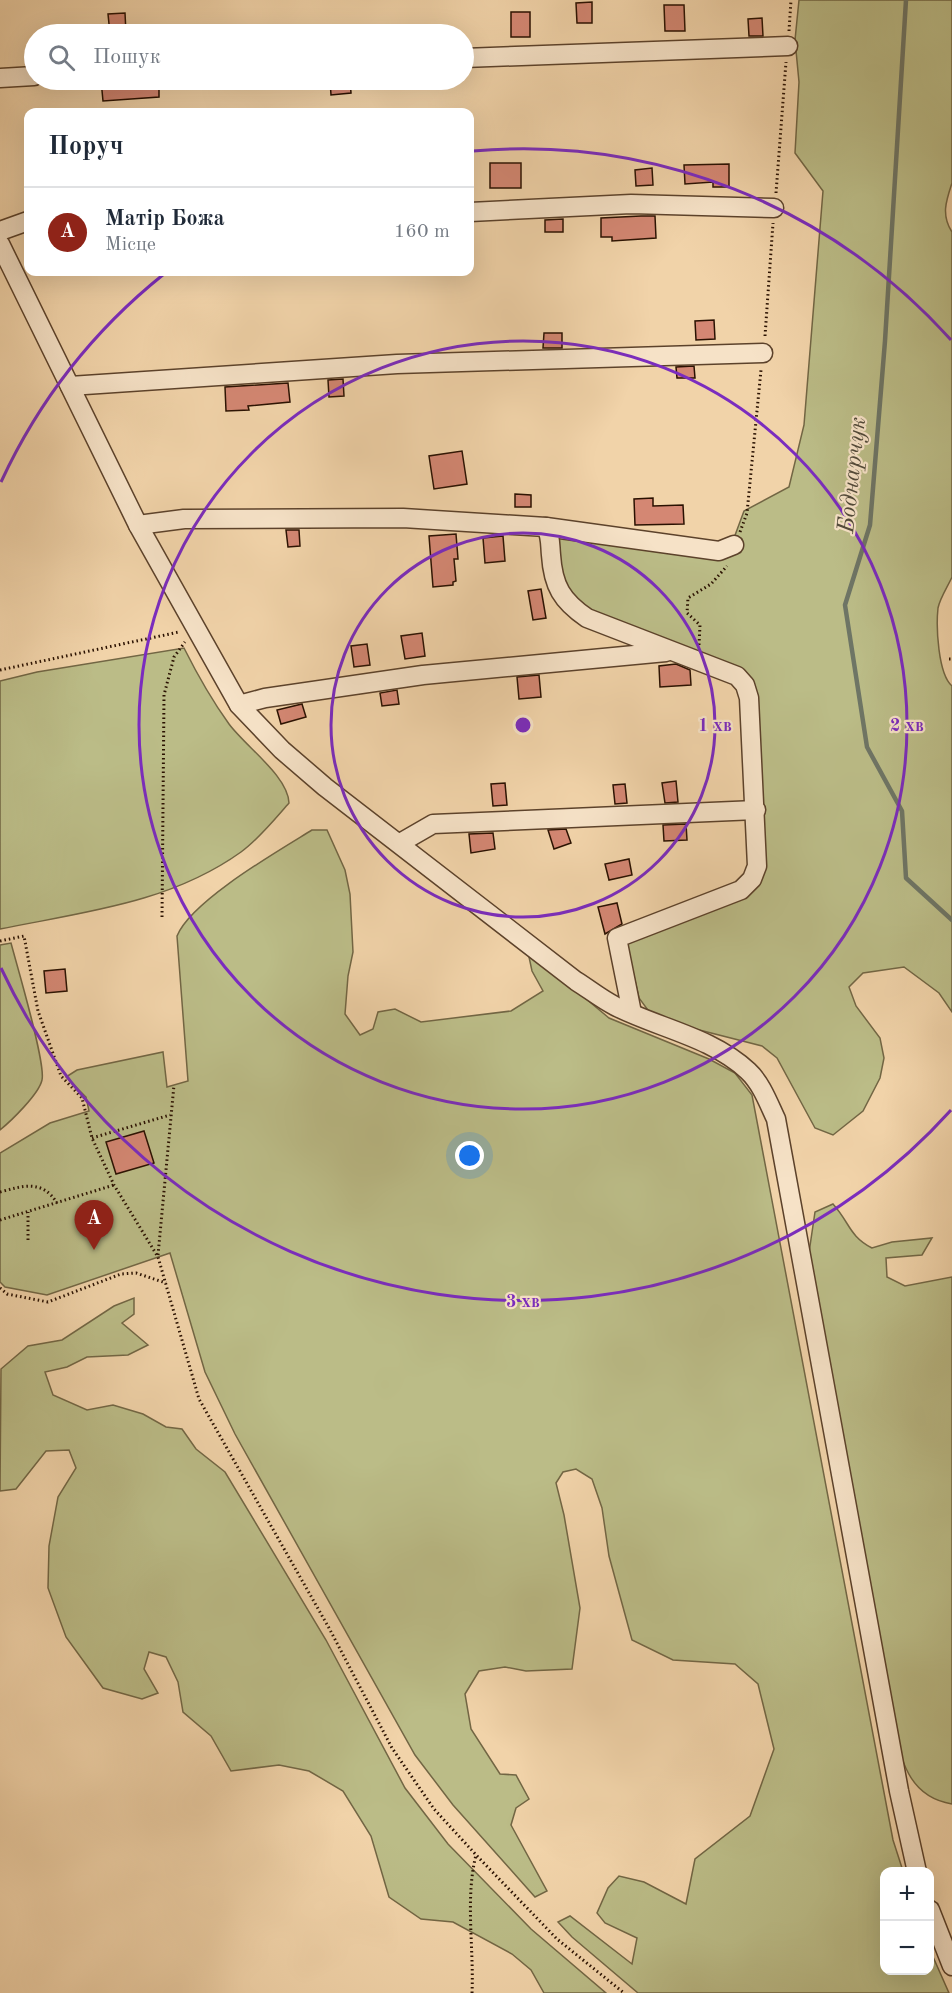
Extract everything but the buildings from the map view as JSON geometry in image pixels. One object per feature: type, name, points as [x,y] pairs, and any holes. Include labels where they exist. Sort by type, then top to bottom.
[{"type":"street","points":[[474,58],[788,46]]},
{"type":"street","points":[[0,78],[24,77]]},
{"type":"street","points":[[474,212],[631,204],[774,208]]},
{"type":"street","points":[[0,231],[24,222]]},
{"type":"street","points":[[0,244],[138,525],[239,705],[282,750],[325,787],[576,981],[614,1005],[700,1041],[729,1057],[749,1072],[762,1091],[776,1119],[899,1791],[916,1867]]},
{"type":"street","points":[[70,386],[397,364],[763,353]]},
{"type":"street","points":[[138,525],[184,519],[403,518],[546,527],[719,551],[734,545]]},
{"type":"street","points":[[546,527],[550,534],[552,577],[559,593],[568,605],[586,618],[738,676],[746,685],[749,698],[757,866],[752,879],[741,890],[617,938],[632,1013]]},
{"type":"street","points":[[239,705],[266,698],[423,675],[669,651]]},
{"type":"street","points":[[400,843],[433,824],[756,810]]},
{"type":"street","points":[[934,1920],[952,1966]]},
{"type":"path","points":[[734,545],[747,513],[763,353],[791,0]]},
{"type":"path","points":[[700,625],[687,613],[688,598],[711,584]]},
{"type":"path","points":[[0,670],[196,628]]},
{"type":"path","points":[[162,917],[164,695],[174,657],[196,628]]},
{"type":"path","points":[[0,941],[24,936],[38,1011],[61,1076],[82,1098],[92,1138],[114,1185],[158,1257],[199,1399],[329,1628],[392,1748],[434,1809],[476,1854],[557,1939],[624,1993]]},
{"type":"path","points":[[158,1257],[174,1085]]},
{"type":"path","points":[[92,1138],[170,1115]]},
{"type":"path","points":[[0,1192],[29,1185],[37,1186],[46,1189],[57,1203]]},
{"type":"path","points":[[0,1220],[114,1185]]},
{"type":"path","points":[[28,1212],[28,1240]]},
{"type":"path","points":[[0,1288],[7,1294],[48,1302],[121,1274],[136,1273],[166,1283]]},
{"type":"path","points":[[472,1993],[474,1947],[470,1877],[476,1854]]},
{"type":"green space","points":[[799,0],[952,0],[952,183],[946,202],[946,214],[952,232],[952,577],[939,604],[937,627],[941,661],[947,680],[952,686],[952,1012],[939,993],[904,967],[863,973],[849,987],[856,1006],[880,1038],[884,1058],[880,1078],[863,1111],[833,1135],[815,1128],[777,1058],[762,1046],[668,1022],[650,1013],[639,998],[625,937],[759,874],[753,690],[588,615],[555,573],[552,523],[722,547],[734,538],[744,511],[789,487],[804,425],[823,191],[795,153],[799,82],[795,40]]},
{"type":"green space","points":[[184,648],[222,715],[274,772],[287,793],[289,803],[248,847],[214,869],[185,883],[156,894],[94,911],[0,929],[0,681],[37,672]]},
{"type":"green space","points":[[312,830],[327,830],[345,870],[350,894],[353,952],[348,976],[345,1014],[360,1035],[373,1029],[378,1012],[395,1009],[421,1022],[511,1011],[543,991],[532,971],[529,957],[536,957],[609,1018],[709,1059],[735,1073],[752,1095],[893,1840],[902,1867],[880,1867],[880,1975],[934,1975],[934,1959],[949,1993],[638,1993],[572,1937],[558,1922],[570,1916],[632,1964],[637,1938],[605,1923],[597,1913],[608,1888],[619,1876],[644,1882],[686,1904],[695,1859],[750,1816],[774,1749],[758,1684],[735,1664],[673,1660],[632,1640],[609,1556],[602,1508],[592,1479],[576,1469],[563,1472],[556,1483],[564,1515],[580,1608],[572,1669],[526,1671],[505,1667],[479,1671],[465,1694],[471,1729],[500,1774],[516,1775],[529,1799],[516,1808],[511,1825],[547,1891],[535,1897],[453,1805],[415,1755],[235,1434],[205,1372],[170,1253],[47,1295],[5,1287],[0,1282],[0,1153],[50,1123],[89,1111],[86,1097],[66,1077],[77,1070],[163,1052],[167,1087],[188,1081],[177,936],[185,922],[199,908],[258,864]]},
{"type":"green space","points":[[11,943],[36,1035],[42,1080],[30,1100],[0,1130],[0,945]]},
{"type":"green space","points":[[833,1204],[854,1234],[872,1248],[892,1242],[932,1238],[922,1255],[886,1258],[887,1277],[905,1286],[952,1277],[952,1804],[936,1799],[914,1782],[907,1771],[889,1713],[806,1273],[815,1212]]},
{"type":"green space","points":[[134,1298],[134,1314],[122,1323],[148,1345],[128,1355],[87,1357],[67,1367],[45,1372],[53,1395],[87,1410],[113,1405],[143,1414],[166,1427],[182,1429],[196,1449],[225,1472],[326,1640],[405,1788],[448,1844],[531,1929],[606,1993],[544,1993],[531,1970],[512,1954],[453,1922],[421,1919],[389,1897],[371,1836],[343,1791],[309,1771],[279,1765],[231,1771],[211,1736],[183,1712],[178,1682],[166,1657],[149,1652],[144,1669],[158,1693],[142,1699],[103,1688],[66,1637],[48,1588],[49,1546],[58,1497],[76,1468],[69,1450],[46,1451],[16,1489],[0,1491],[1,1369],[28,1346],[62,1340],[114,1306]]},
{"type":"waterway","name":"Боднарчук","points":[[906,0],[885,341],[870,525],[845,605],[867,747],[902,811],[906,878],[952,920]]},
{"type":"place","name":"Матір Божа","points":[[94,1250]]}]
